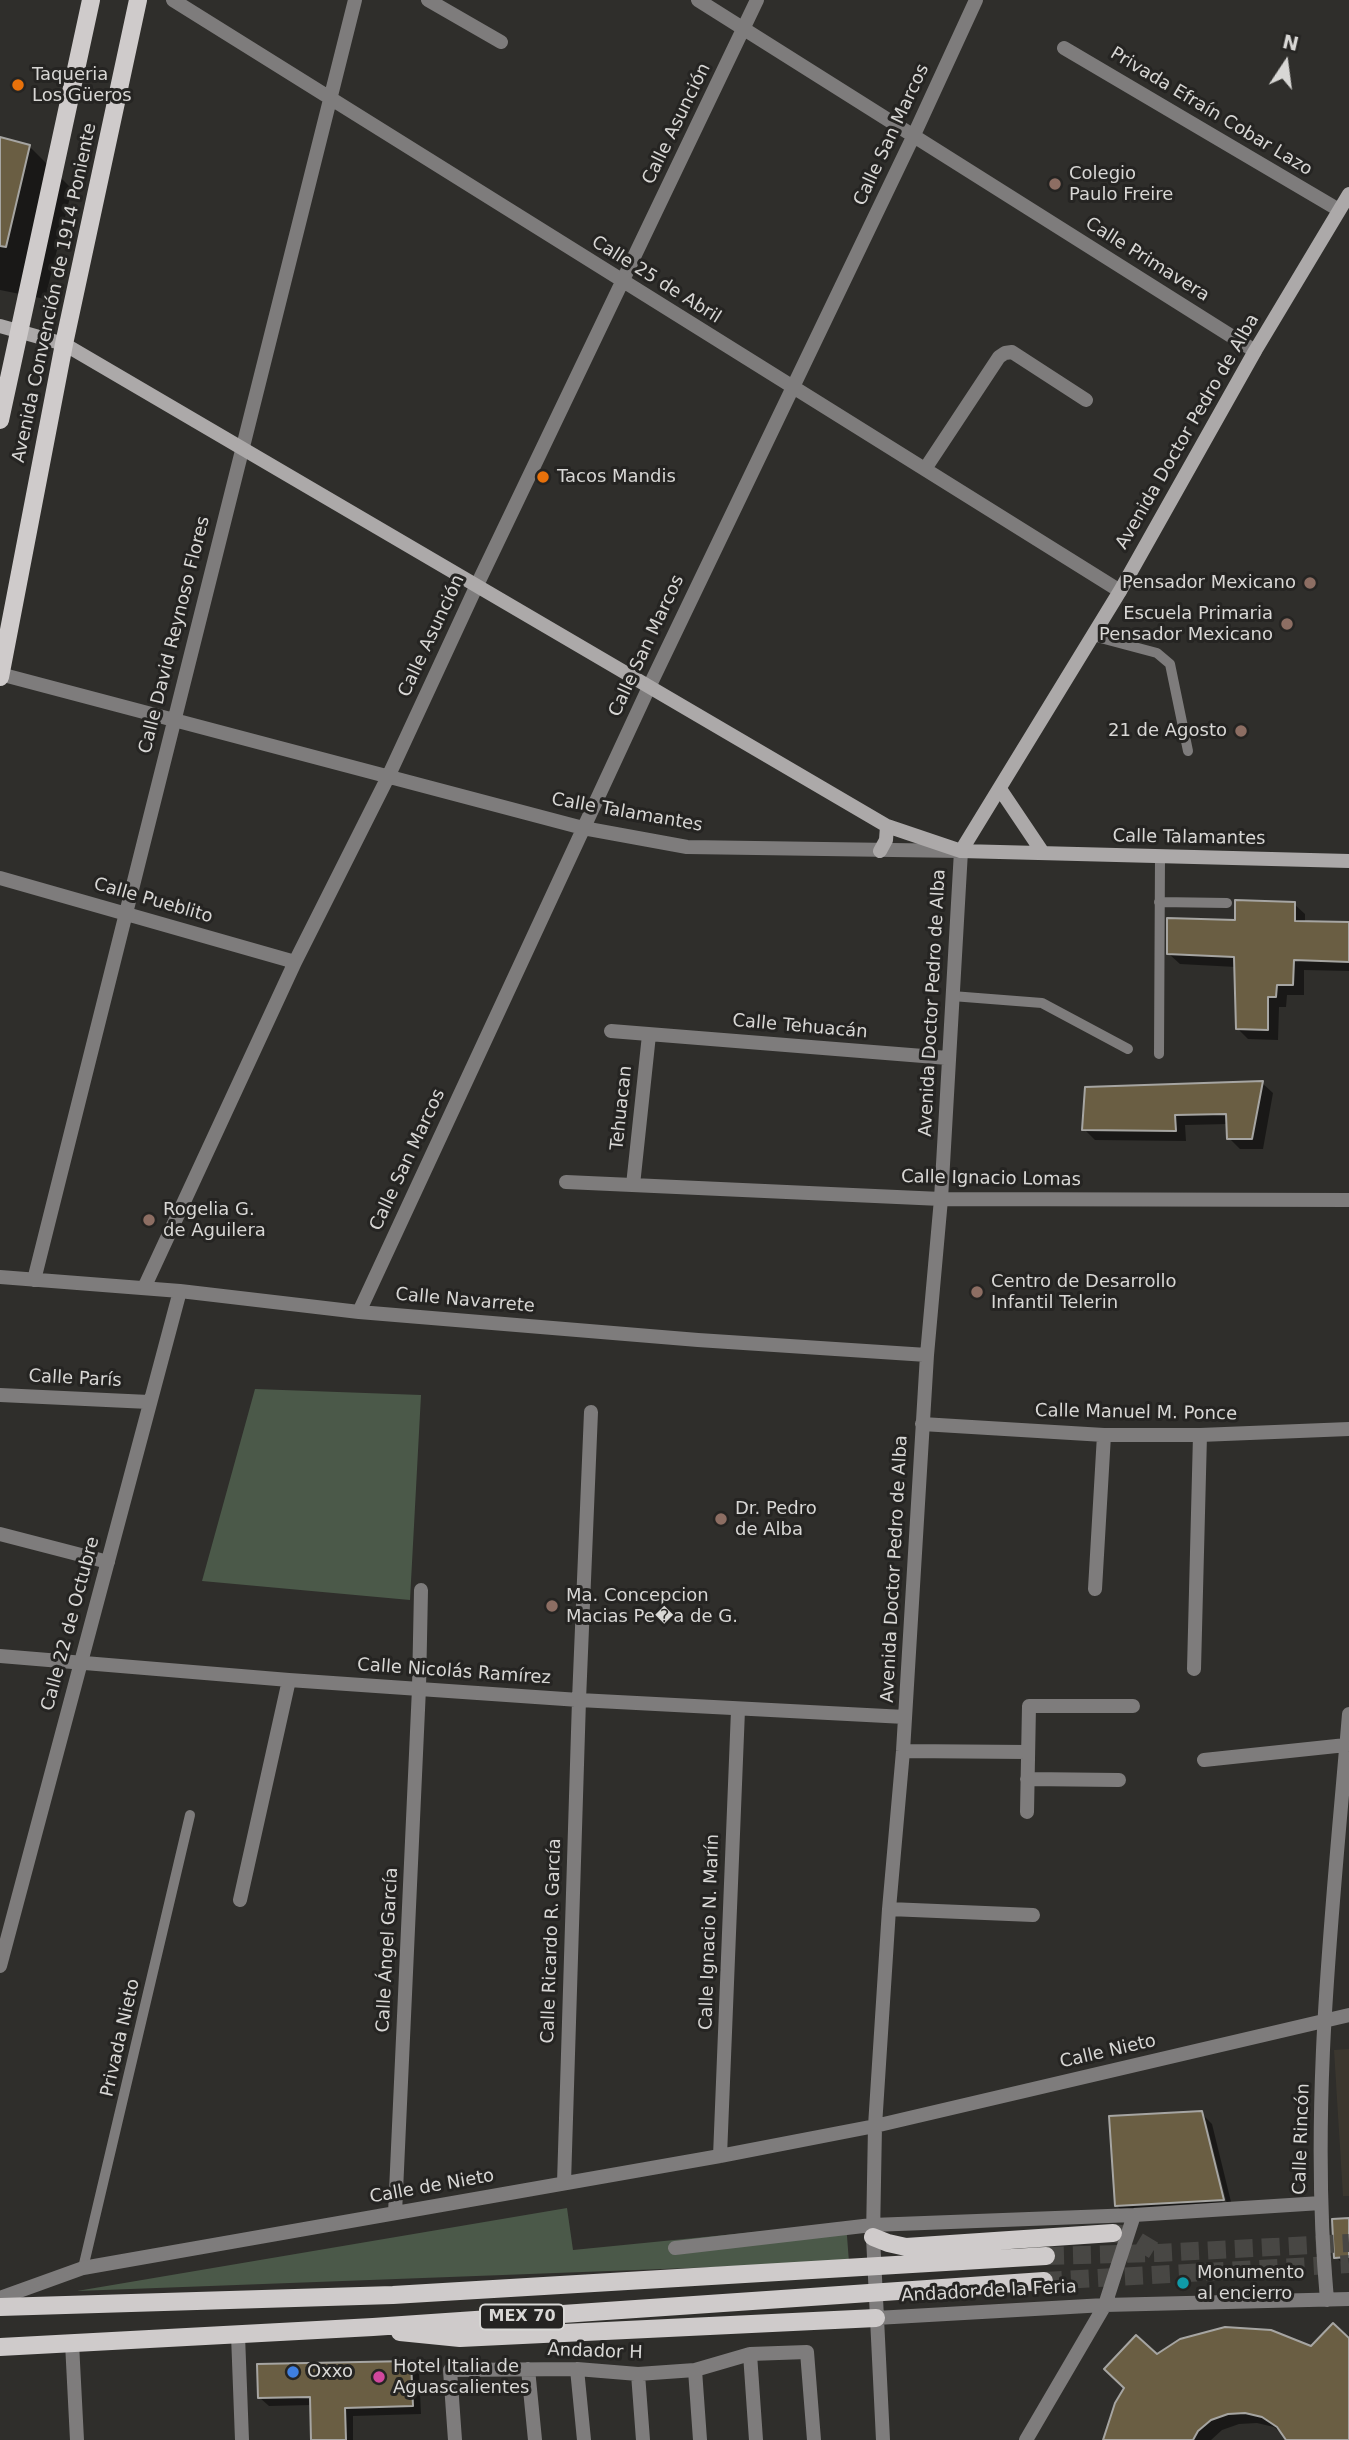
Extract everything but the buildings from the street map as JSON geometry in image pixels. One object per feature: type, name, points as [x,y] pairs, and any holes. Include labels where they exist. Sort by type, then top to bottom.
[{"type":"main road","name":"Avenida Convención de 1914 Poniente","points":[[0,420],[91,0]]},
{"type":"main road","name":"Avenida Convención de 1914 Poniente","points":[[0,675],[64,344],[138,0]]},
{"type":"main road","points":[[872,2231],[888,2243],[906,2247],[1113,2232]]},
{"type":"main road","name":"MEX 70","points":[[0,2307],[393,2295],[1046,2256]]},
{"type":"main road","name":"MEX 70","points":[[0,2347],[373,2327],[1044,2281]]},
{"type":"main road","points":[[373,2327],[425,2336],[460,2338],[875,2313]]},
{"type":"street","name":"Calle 25 de Abril","points":[[173,0],[1120,591]]},
{"type":"street","name":"Calle David Reynoso Flores","points":[[34,1280],[355,0]]},
{"type":"street","points":[[428,0],[501,42]]},
{"type":"street","name":"Calle Primavera","points":[[698,0],[1255,351]]},
{"type":"street","name":"Calle Asunción","points":[[144,1288],[295,962],[388,776],[757,0]]},
{"type":"street","name":"Calle San Marcos","points":[[359,1312],[650,685],[976,0]]},
{"type":"street","name":"Privada Efraín Cobar Lazo","points":[[1064,48],[1339,210]]},
{"type":"street","name":"Avenida Doctor Pedro de Alba","points":[[883,2440],[872,2231],[875,2126],[889,1909],[903,1751],[922,1424],[941,1199],[961,851],[1120,591],[1255,351],[1349,194]]},
{"type":"street","points":[[0,326],[64,344],[887,826],[961,851]]},
{"type":"street","points":[[925,469],[999,357],[1005,353],[1012,352],[1086,400]]},
{"type":"street","name":"Calle Talamantes","points":[[0,675],[583,828],[687,847],[1349,861]]},
{"type":"street","points":[[1000,789],[1043,853]]},
{"type":"street","points":[[880,851],[886,840],[887,826]]},
{"type":"street","name":"Calle Pueblito","points":[[0,878],[295,962]]},
{"type":"street","name":"Calle Tehuacán","points":[[611,1031],[948,1058]]},
{"type":"street","name":"Tehuacan","points":[[633,1185],[649,1035]]},
{"type":"street","name":"Calle Ignacio Lomas","points":[[566,1182],[941,1199],[1349,1200]]},
{"type":"street","name":"Calle Navarrete","points":[[0,1277],[180,1291],[359,1312],[927,1355]]},
{"type":"street","name":"Calle 22 de Octubre","points":[[0,1966],[180,1291]]},
{"type":"street","name":"Calle París","points":[[0,1395],[149,1402]]},
{"type":"street","name":"Calle Ricardo R. García","points":[[564,2183],[591,1412]]},
{"type":"street","name":"Calle Manuel M. Ponce","points":[[922,1424],[1104,1434],[1200,1435],[1349,1429]]},
{"type":"street","points":[[1096,1589],[1104,1434]]},
{"type":"street","points":[[1194,1669],[1200,1435]]},
{"type":"street","points":[[0,1534],[108,1562]]},
{"type":"street","name":"Calle Ángel García","points":[[395,2213],[421,1590]]},
{"type":"street","name":"Calle Nicolás Ramírez","points":[[0,1656],[579,1700],[905,1717]]},
{"type":"street","points":[[240,1900],[289,1680]]},
{"type":"street","points":[[1027,1812],[1028,1710],[1032,1705],[1133,1706]]},
{"type":"street","name":"Calle Ignacio N. Marín","points":[[720,2156],[738,1710]]},
{"type":"street","name":"Calle Rincón","points":[[675,2248],[872,2231],[1321,2203],[1324,2022],[1345,1825],[1349,1714]]},
{"type":"street","points":[[1204,1760],[1346,1745]]},
{"type":"street","points":[[903,1751],[1027,1752]]},
{"type":"street","points":[[1027,1779],[1119,1780]]},
{"type":"street","points":[[889,1909],[1033,1915]]},
{"type":"street","name":"Calle Nieto","points":[[875,2126],[1349,2015]]},
{"type":"street","name":"Calle de Nieto","points":[[0,2298],[83,2268],[720,2156],[875,2126]]},
{"type":"street","points":[[1321,2203],[1326,2300]]},
{"type":"street","points":[[1026,2440],[1105,2305],[1134,2215]]},
{"type":"street","name":"Andador de la Feria","points":[[875,2313],[1349,2299]]},
{"type":"street","points":[[238,2335],[242,2440]]},
{"type":"street","points":[[72,2343],[77,2440]]},
{"type":"street","name":"Andador H","points":[[455,2440],[450,2370],[577,2369],[638,2374],[695,2370],[750,2354],[807,2351],[814,2440]]},
{"type":"street","points":[[750,2354],[756,2440]]},
{"type":"street","points":[[577,2369],[584,2440]]},
{"type":"street","points":[[528,2370],[535,2440]]},
{"type":"street","points":[[695,2370],[700,2440]]},
{"type":"street","points":[[638,2374],[643,2440]]},
{"type":"lane","points":[[1093,636],[1157,653],[1170,664],[1188,751]]},
{"type":"lane","points":[[1159,1054],[1160,856]]},
{"type":"lane","points":[[1159,902],[1227,903]]},
{"type":"lane","points":[[952,996],[1042,1003],[1128,1049]]},
{"type":"lane","name":"Privada Nieto","points":[[83,2268],[190,1815]]},
{"type":"shaded area","points":[[1349,2049],[1349,2196],[1343,2196],[1334,2050]]},
{"type":"green space","points":[[255,1389],[421,1395],[410,1600],[202,1581]]},
{"type":"green space","points":[[567,2208],[573,2250],[846,2223],[849,2262],[77,2291]]},
{"type":"tunnel","points":[[1113,2233],[1128,2235],[1158,2253]]},
{"type":"tunnel","points":[[1046,2256],[1349,2243]]},
{"type":"tunnel","points":[[1044,2281],[1349,2264]]},
{"type":"place","name":"Taqueria Los Güeros","points":[[18,85]]},
{"type":"place","name":"Colegio Paulo Freire","points":[[1055,184]]},
{"type":"place","name":"Tacos Mandis","points":[[543,477]]},
{"type":"place","name":"Pensador Mexicano","points":[[1310,583]]},
{"type":"place","name":"Escuela Primaria Pensador Mexicano","points":[[1287,624]]},
{"type":"place","name":"21 de Agosto","points":[[1241,731]]},
{"type":"place","name":"Rogelia G. de Aguilera","points":[[149,1220]]},
{"type":"place","name":"Centro de Desarrollo Infantil Telerin","points":[[977,1292]]},
{"type":"place","name":"Dr. Pedro de Alba","points":[[721,1519]]},
{"type":"place","name":"Ma. Concepcion Macias Pe�a de G.","points":[[552,1606]]},
{"type":"place","name":"Monumento al encierro","points":[[1183,2283]]},
{"type":"place","name":"Oxxo","points":[[293,2372]]},
{"type":"place","name":"Hotel Italia de Aguascalientes","points":[[379,2377]]}]
